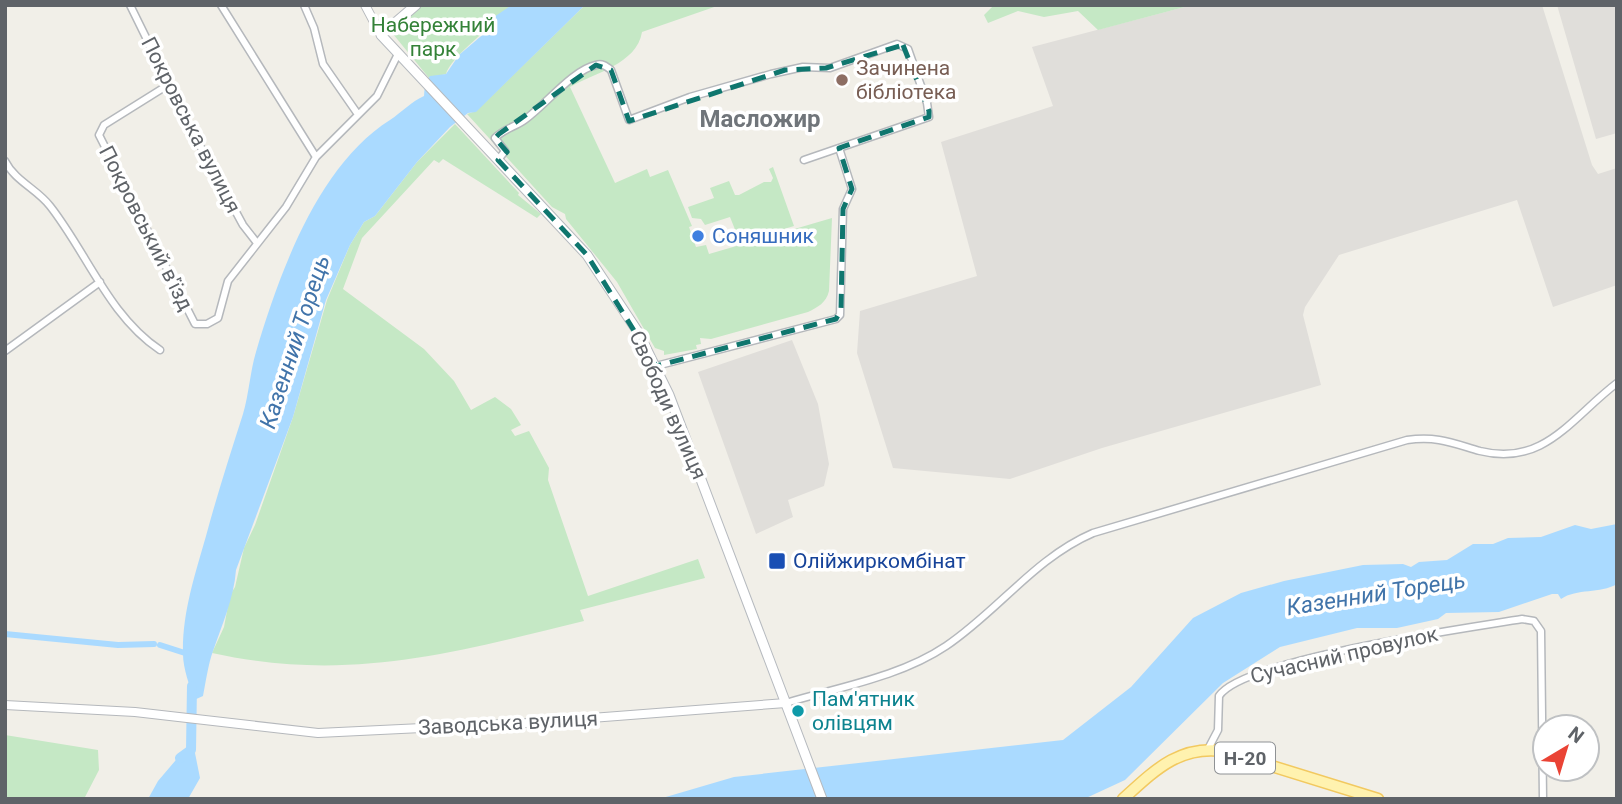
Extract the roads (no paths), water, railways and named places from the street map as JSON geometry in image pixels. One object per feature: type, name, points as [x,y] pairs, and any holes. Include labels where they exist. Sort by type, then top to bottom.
[{"type":"main road","points":[[380,35],[416,5]]},
{"type":"main road","name":"Свободи вулиця","points":[[380,35],[587,256],[617,299],[656,366],[753,613],[822,799]]},
{"type":"main road","name":"Н-20","points":[[1123,799],[1177,756],[1208,749],[1223,751],[1378,799]]},
{"type":"street","name":"Покровська вулиця","points":[[130,5],[168,85],[243,225],[257,243]]},
{"type":"street","points":[[221,5],[316,157]]},
{"type":"street","points":[[304,5],[314,28],[323,64],[357,113]]},
{"type":"street","name":"Свободи вулиця","points":[[365,5],[380,35]]},
{"type":"street","points":[[498,160],[505,151],[495,138],[499,134],[523,121],[572,79],[596,65],[611,70],[629,120],[690,97],[785,70],[813,66],[830,68],[897,44],[908,49],[927,103],[929,117],[804,160]]},
{"type":"street","points":[[257,243],[286,206],[316,157],[357,113],[377,96],[398,54]]},
{"type":"street","name":"Покровський в'їзд","points":[[168,85],[104,125],[99,135],[195,324],[207,324],[218,318],[228,281],[257,243]]},
{"type":"street","points":[[656,366],[825,322],[840,315],[843,209],[852,189],[839,148]]},
{"type":"street","points":[[5,161],[8,172],[49,203],[100,282],[136,331],[160,350]]},
{"type":"street","points":[[5,351],[100,282]]},
{"type":"street","points":[[786,703],[910,666],[961,634],[1053,555],[1093,533],[1407,440],[1433,437],[1507,455],[1534,450],[1617,383]]},
{"type":"street","name":"Сучасний провулок","points":[[1208,749],[1218,730],[1219,696],[1238,679],[1286,664],[1522,619],[1534,621],[1540,627],[1543,799]]},
{"type":"street","name":"Заводська вулиця","points":[[5,705],[157,715],[318,733],[526,723],[786,703]]},
{"type":"water","points":[[512,5],[585,5],[476,112],[468,113],[450,127],[417,162],[375,216],[364,222],[350,245],[326,300],[293,417],[236,570],[230,601],[211,656],[203,696],[194,700],[183,654],[190,594],[243,414],[265,321],[290,256],[322,193],[342,164],[365,140],[424,96],[425,83],[430,76],[446,74],[459,55],[487,31],[491,19]]},
{"type":"water","points":[[1617,524],[1617,584],[1574,593],[1561,599],[1558,594],[1552,594],[1499,612],[1446,613],[1438,619],[1397,628],[1357,628],[1280,647],[1223,683],[1125,780],[1084,799],[659,799],[734,777],[1063,740],[1131,687],[1193,618],[1241,593],[1363,565],[1403,564],[1411,567],[1419,562],[1447,560],[1473,544],[1493,544],[1508,538],[1541,537],[1575,525],[1591,529]]},
{"type":"water","points":[[187,747],[195,753],[200,778],[188,799],[148,799],[158,781]]},
{"type":"waterway","points":[[5,634],[118,645],[154,644]]},
{"type":"waterway","points":[[160,645],[188,654]]},
{"type":"waterway","name":"Казенний Торець","points":[[180,758],[191,750],[192,686]]},
{"type":"place","name":"Зачинена бібліотека","points":[[842,80]]},
{"type":"place","name":"Соняшник","points":[[698,236]]},
{"type":"place","name":"Олійжиркомбiнат","points":[[777,561]]},
{"type":"place","name":"Пам'ятник олівцям","points":[[798,711]]},
{"type":"district","name":"Масложир","points":[[760,119]]},
{"type":"park label","name":"Набережний парк","points":[[433,37]]}]
